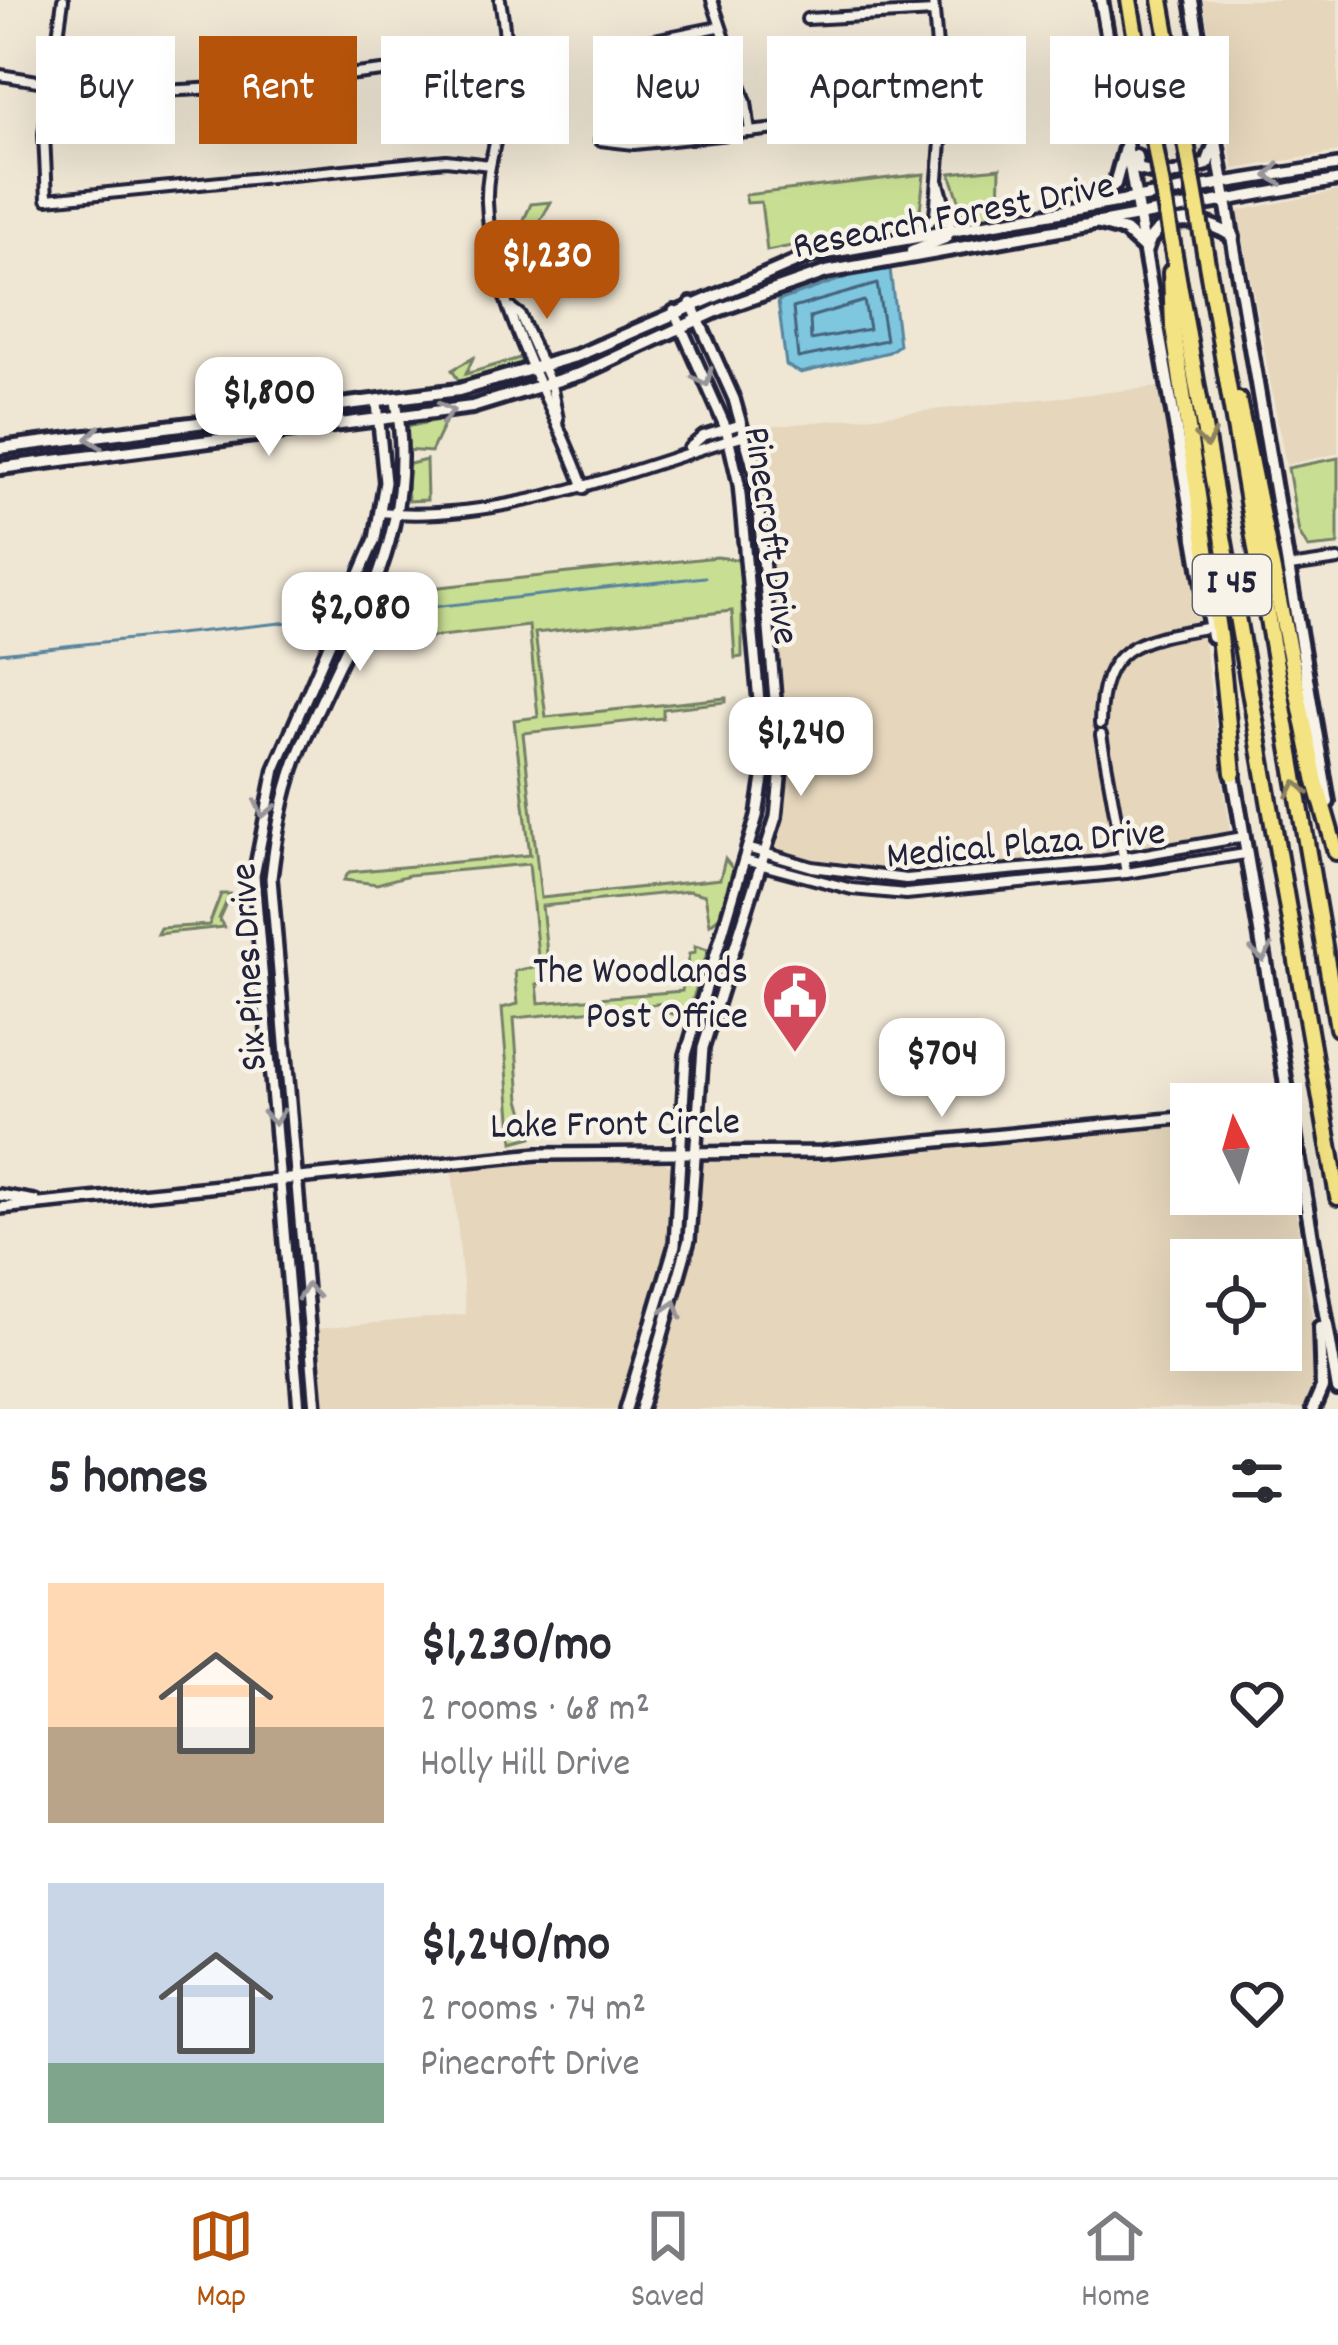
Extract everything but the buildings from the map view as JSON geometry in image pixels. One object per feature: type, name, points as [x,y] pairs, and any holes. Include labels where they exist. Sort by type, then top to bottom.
[{"type":"highway","points":[[1129,0],[1173,249],[1233,773]]},
{"type":"highway","name":"I 45","points":[[1161,0],[1338,1028]]},
{"type":"highway","name":"I 45","points":[[1180,325],[1338,1197]]},
{"type":"highway","points":[[1224,364],[1246,428],[1316,782],[1337,858]]},
{"type":"main road","points":[[1101,0],[1108,36]]},
{"type":"main road","points":[[1192,0],[1198,36]]},
{"type":"main road","points":[[1078,208],[1100,199],[1115,184],[1126,144]]},
{"type":"main road","points":[[1128,144],[1283,1083]]},
{"type":"main road","points":[[1133,144],[1138,169],[1168,176],[1207,164],[1214,144]]},
{"type":"main road","points":[[1217,144],[1337,858]]},
{"type":"main road","name":"Research Forest Drive","points":[[0,468],[400,420],[546,386],[786,283],[903,255],[1092,222],[1224,183]]},
{"type":"main road","name":"Research Forest Drive","points":[[0,448],[396,401],[538,369],[809,256],[1078,208],[1227,200]]},
{"type":"main road","points":[[1146,250],[1152,234],[1195,220],[1215,223],[1233,237]]},
{"type":"main road","points":[[1092,222],[1125,231],[1146,250]]},
{"type":"main road","points":[[903,255],[945,238],[951,228]]},
{"type":"main road","points":[[200,444],[217,423]]},
{"type":"main road","points":[[21,465],[32,445]]},
{"type":"main road","points":[[1302,1201],[1338,1390]]},
{"type":"main road","points":[[1313,1409],[1322,1388],[1318,1282]]},
{"type":"street","points":[[57,36],[63,0]]},
{"type":"street","points":[[500,0],[502,36]]},
{"type":"street","points":[[712,0],[742,88],[750,132]]},
{"type":"street","points":[[933,0],[936,36]]},
{"type":"street","points":[[807,19],[934,12]]},
{"type":"street","points":[[674,36],[718,27]]},
{"type":"street","points":[[175,90],[381,71]]},
{"type":"street","points":[[0,75],[36,81]]},
{"type":"street","points":[[743,133],[767,130]]},
{"type":"street","points":[[47,144],[46,200],[446,160],[490,166]]},
{"type":"street","points":[[493,144],[487,202],[493,261],[584,488]]},
{"type":"street","points":[[917,234],[935,216],[941,144]]},
{"type":"street","points":[[1224,183],[1338,165]]},
{"type":"street","points":[[1227,200],[1338,180]]},
{"type":"street","points":[[938,182],[951,228]]},
{"type":"street","name":"Pinecroft Drive","points":[[641,1409],[689,1240],[704,1048],[778,803],[781,736],[756,478],[743,429],[691,303]]},
{"type":"street","name":"Pinecroft Drive","points":[[626,1409],[675,1245],[686,1055],[762,790],[764,739],[739,484],[727,434],[674,311]]},
{"type":"street","name":"Six Pines Drive","points":[[316,1409],[271,891],[278,824],[296,760],[381,574],[399,514],[404,458],[396,401]]},
{"type":"street","name":"Six Pines Drive","points":[[298,1409],[296,1341],[254,892],[260,824],[281,755],[375,539],[386,482],[377,403]]},
{"type":"street","points":[[380,512],[540,499],[584,488],[743,429]]},
{"type":"street","points":[[1289,567],[1338,560]]},
{"type":"street","points":[[1100,724],[1100,690],[1120,654],[1162,635],[1211,627]]},
{"type":"street","points":[[328,649],[343,656]]},
{"type":"street","points":[[1101,735],[1126,873]]},
{"type":"street","points":[[281,755],[296,760]]},
{"type":"street","name":"Medical Plaza Drive","points":[[746,854],[763,852],[812,867],[906,879],[1123,859],[1243,838]]},
{"type":"street","name":"Medical Plaza Drive","points":[[746,854],[758,864],[852,889],[906,894],[1126,873],[1245,854]]},
{"type":"street","name":"Lake Front Circle","points":[[0,1208],[538,1154],[822,1153],[1170,1119]]},
{"type":"street","name":"Lake Front Circle","points":[[0,1195],[40,1202]]},
{"type":"street","points":[[296,1341],[313,1340]]},
{"type":"shaded area","points":[[1203,0],[1338,0],[1338,152],[1234,169],[1229,142],[1229,36],[1210,36]]},
{"type":"shaded area","points":[[1338,191],[1338,453],[1286,465],[1238,211]]},
{"type":"shaded area","points":[[1159,387],[1206,655],[1230,831],[1219,838],[1106,857],[913,875],[818,865],[778,851],[773,840],[785,784],[786,728],[757,428]]},
{"type":"shaded area","points":[[1170,1127],[1170,1215],[1296,1215],[1300,1239],[1170,1239],[1170,1371],[1302,1371],[1302,1253],[1319,1363],[1317,1390],[1307,1409],[646,1409],[688,1269],[698,1169],[704,1162],[812,1161]]},
{"type":"shaded area","points":[[663,1161],[675,1170],[662,1279],[622,1409],[320,1409],[317,1329],[466,1314],[452,1170]]},
{"type":"green space","points":[[1000,168],[999,214],[965,220],[952,215],[963,212],[950,173]]},
{"type":"green space","points":[[924,174],[919,220],[767,251],[761,202],[747,203],[745,195]]},
{"type":"green space","points":[[551,202],[526,246],[509,253],[531,204]]},
{"type":"green space","points":[[523,357],[516,369],[461,384],[452,370],[473,358],[466,374]]},
{"type":"green space","points":[[447,418],[431,452],[406,450],[407,427]]},
{"type":"green space","points":[[1338,458],[1338,545],[1308,548],[1299,533],[1288,468]]},
{"type":"green space","points":[[426,460],[427,500],[408,501],[406,465]]},
{"type":"green space","points":[[717,557],[742,560],[742,657],[735,658],[732,611],[535,633],[546,717],[726,698],[726,702],[663,709],[663,718],[523,733],[541,898],[720,879],[725,859],[733,869],[719,917],[710,924],[705,895],[689,891],[542,906],[550,982],[537,984],[539,1003],[682,991],[689,954],[695,953],[695,946],[708,950],[687,1018],[669,1013],[666,1003],[514,1018],[520,1100],[532,1137],[513,1142],[502,1008],[518,1004],[515,971],[539,966],[529,864],[409,875],[377,884],[344,880],[349,872],[530,855],[514,720],[538,717],[529,626],[362,645],[385,593]]},
{"type":"green space","points":[[221,894],[230,894],[219,919],[224,927],[157,934],[160,928],[209,925]]},
{"type":"water","points":[[890,269],[899,345],[889,352],[801,373],[786,365],[778,301],[853,275]]},
{"type":"waterway","points":[[377,613],[705,577]]},
{"type":"waterway","points":[[0,653],[328,618]]},
{"type":"place","name":"The Woodlands Post Office","points":[[795,1055]]}]
